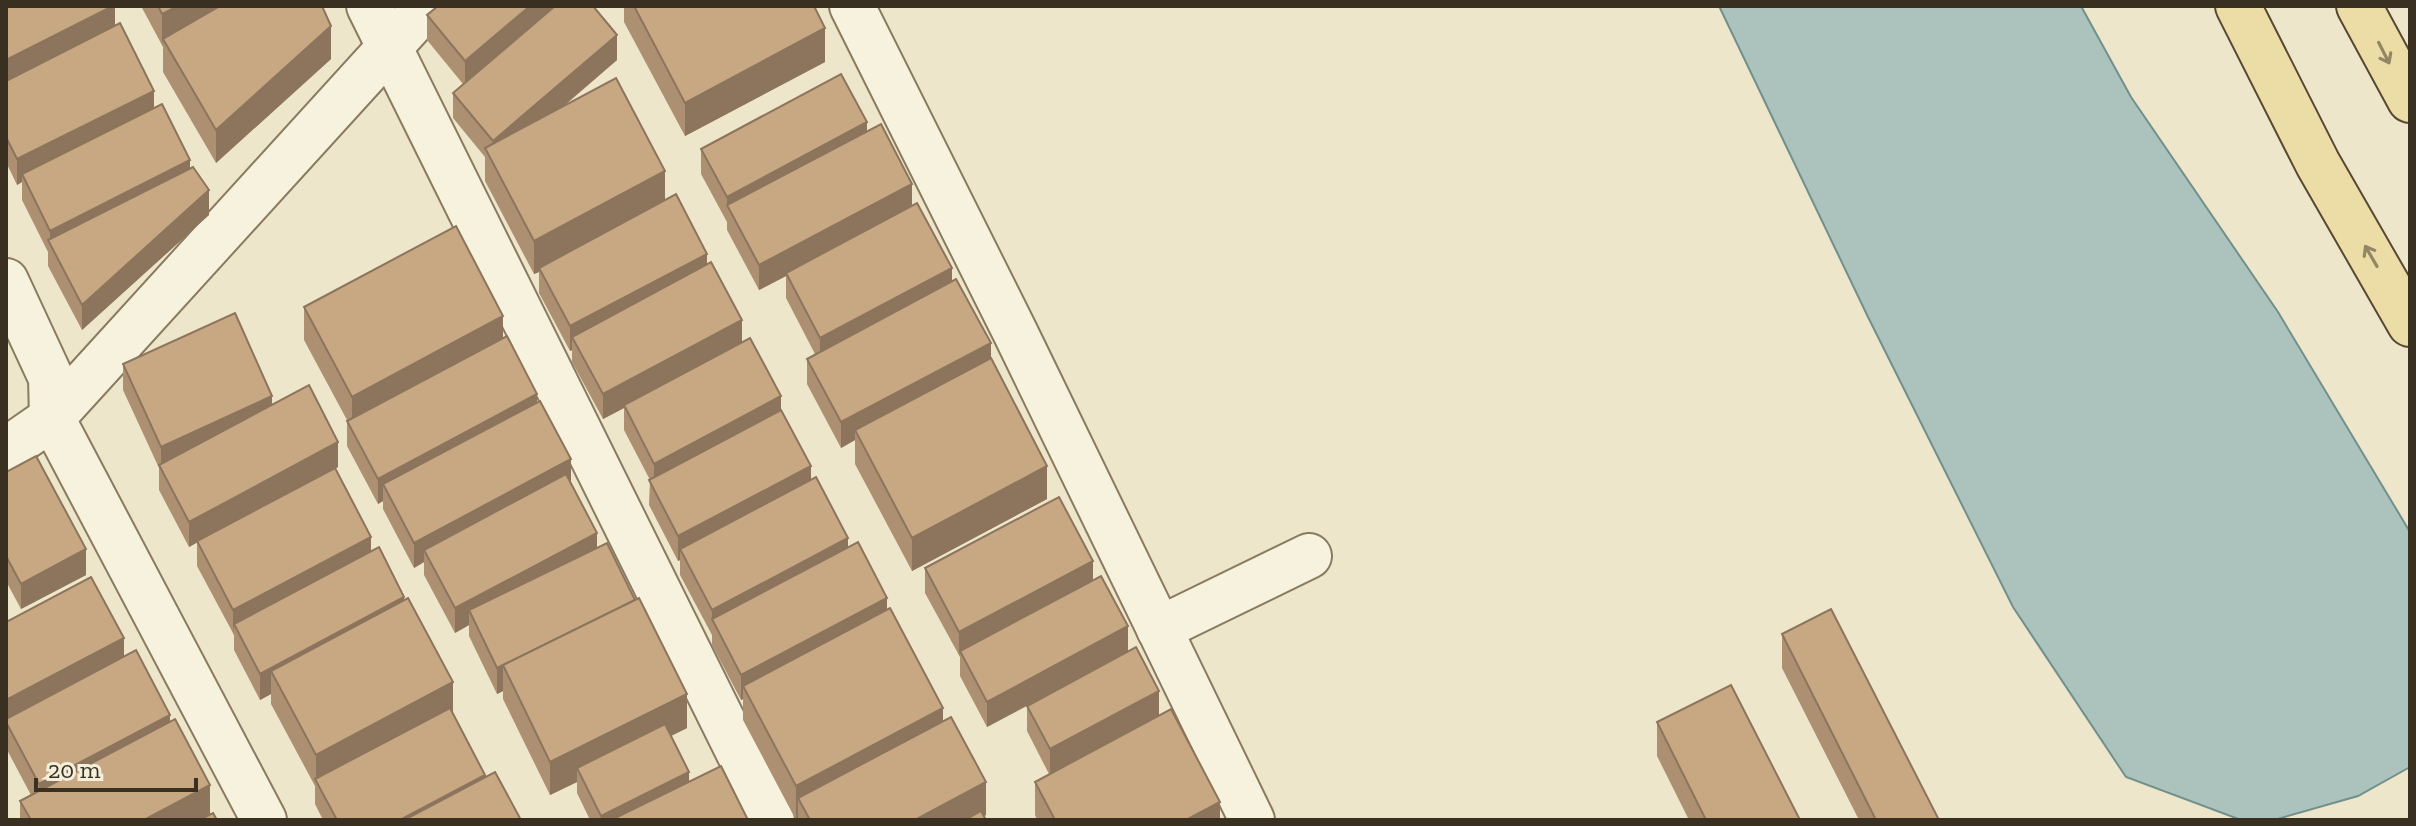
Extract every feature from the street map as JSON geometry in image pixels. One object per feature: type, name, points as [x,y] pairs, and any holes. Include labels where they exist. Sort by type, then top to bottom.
[{"type":"main road","points":[[2238,6],[2318,164],[2410,324]]},
{"type":"main road","points":[[2359,6],[2410,100]]},
{"type":"street","points":[[369,6],[772,820]]},
{"type":"street","points":[[6,450],[52,418],[427,6]]},
{"type":"street","points":[[852,6],[1015,332],[1252,820]]},
{"type":"street","points":[[6,281],[51,378],[52,418],[264,820]]},
{"type":"street","points":[[1159,629],[1309,556]]},
{"type":"water","points":[[1719,6],[2081,6],[2131,97],[2278,312],[2410,532],[2410,767],[2358,796],[2274,820],[2241,820],[2126,777],[2013,607],[1868,317]]},
{"type":"building","points":[[6,6],[113,6],[6,60]]},
{"type":"building","points":[[158,6],[178,6],[162,14]]},
{"type":"building","points":[[220,6],[322,6],[331,26],[216,130],[163,39]]},
{"type":"building","points":[[438,6],[530,6],[465,61],[427,15]]},
{"type":"building","points":[[555,6],[593,6],[617,35],[493,141],[453,93]]},
{"type":"building","points":[[634,6],[814,6],[825,28],[685,103]]},
{"type":"building","points":[[120,23],[154,91],[17,159],[6,137],[6,81]]},
{"type":"building","points":[[841,74],[867,122],[727,197],[701,149]]},
{"type":"building","points":[[616,78],[665,171],[534,241],[485,148]]},
{"type":"building","points":[[162,104],[190,160],[50,231],[22,174]]},
{"type":"building","points":[[881,124],[912,184],[759,265],[727,205]]},
{"type":"building","points":[[193,167],[209,190],[82,305],[48,240]]},
{"type":"building","points":[[676,194],[707,254],[570,326],[539,268]]},
{"type":"building","points":[[917,203],[952,268],[820,338],[786,273]]},
{"type":"building","points":[[456,226],[503,316],[352,397],[304,307]]},
{"type":"building","points":[[711,262],[742,320],[603,394],[572,337]]},
{"type":"building","points":[[956,279],[991,343],[841,422],[807,359]]},
{"type":"building","points":[[235,313],[272,396],[161,447],[123,364]]},
{"type":"building","points":[[507,336],[537,394],[378,479],[347,421]]},
{"type":"building","points":[[750,338],[781,396],[654,464],[624,405]]},
{"type":"building","points":[[991,358],[1047,466],[912,538],[855,430]]},
{"type":"building","points":[[309,385],[338,442],[189,522],[159,465]]},
{"type":"building","points":[[540,401],[571,459],[414,543],[383,484]]},
{"type":"building","points":[[781,410],[811,466],[678,536],[649,480]]},
{"type":"building","points":[[36,456],[86,549],[21,584],[6,556],[6,472]]},
{"type":"building","points":[[335,468],[371,537],[233,610],[197,541]]},
{"type":"building","points":[[566,474],[597,533],[455,608],[424,550]]},
{"type":"building","points":[[816,477],[848,538],[712,610],[680,549]]},
{"type":"building","points":[[1059,497],[1093,561],[959,632],[925,568]]},
{"type":"building","points":[[858,542],[887,598],[741,675],[712,619]]},
{"type":"building","points":[[607,543],[635,600],[497,668],[469,610]]},
{"type":"building","points":[[379,547],[404,597],[260,674],[234,624]]},
{"type":"building","points":[[1101,576],[1128,626],[987,702],[960,651]]},
{"type":"building","points":[[91,577],[124,638],[6,700],[6,622]]},
{"type":"building","points":[[408,598],[453,682],[316,755],[271,671]]},
{"type":"building","points":[[639,598],[687,694],[550,762],[503,665]]},
{"type":"building","points":[[890,608],[943,708],[796,786],[743,686]]},
{"type":"building","points":[[1831,609],[1939,820],[1876,820],[1782,634]]},
{"type":"building","points":[[1136,647],[1159,691],[1050,749],[1027,706]]},
{"type":"building","points":[[136,650],[170,715],[39,784],[6,719]]},
{"type":"building","points":[[1731,685],[1800,820],[1706,820],[1657,722]]},
{"type":"building","points":[[450,708],[485,775],[400,820],[337,820],[315,779]]},
{"type":"building","points":[[1171,709],[1220,802],[1186,820],[1055,820],[1035,782]]},
{"type":"building","points":[[951,717],[986,782],[915,820],[810,820],[798,798]]},
{"type":"building","points":[[175,719],[210,785],[144,820],[31,820],[20,801]]},
{"type":"building","points":[[665,724],[689,772],[601,816],[577,768]]},
{"type":"building","points":[[721,766],[748,820],[611,820]]},
{"type":"building","points":[[495,772],[521,820],[404,820]]},
{"type":"building","points":[[981,811],[986,820],[965,820]]},
{"type":"building","points":[[213,813],[217,820],[199,820]]}]
